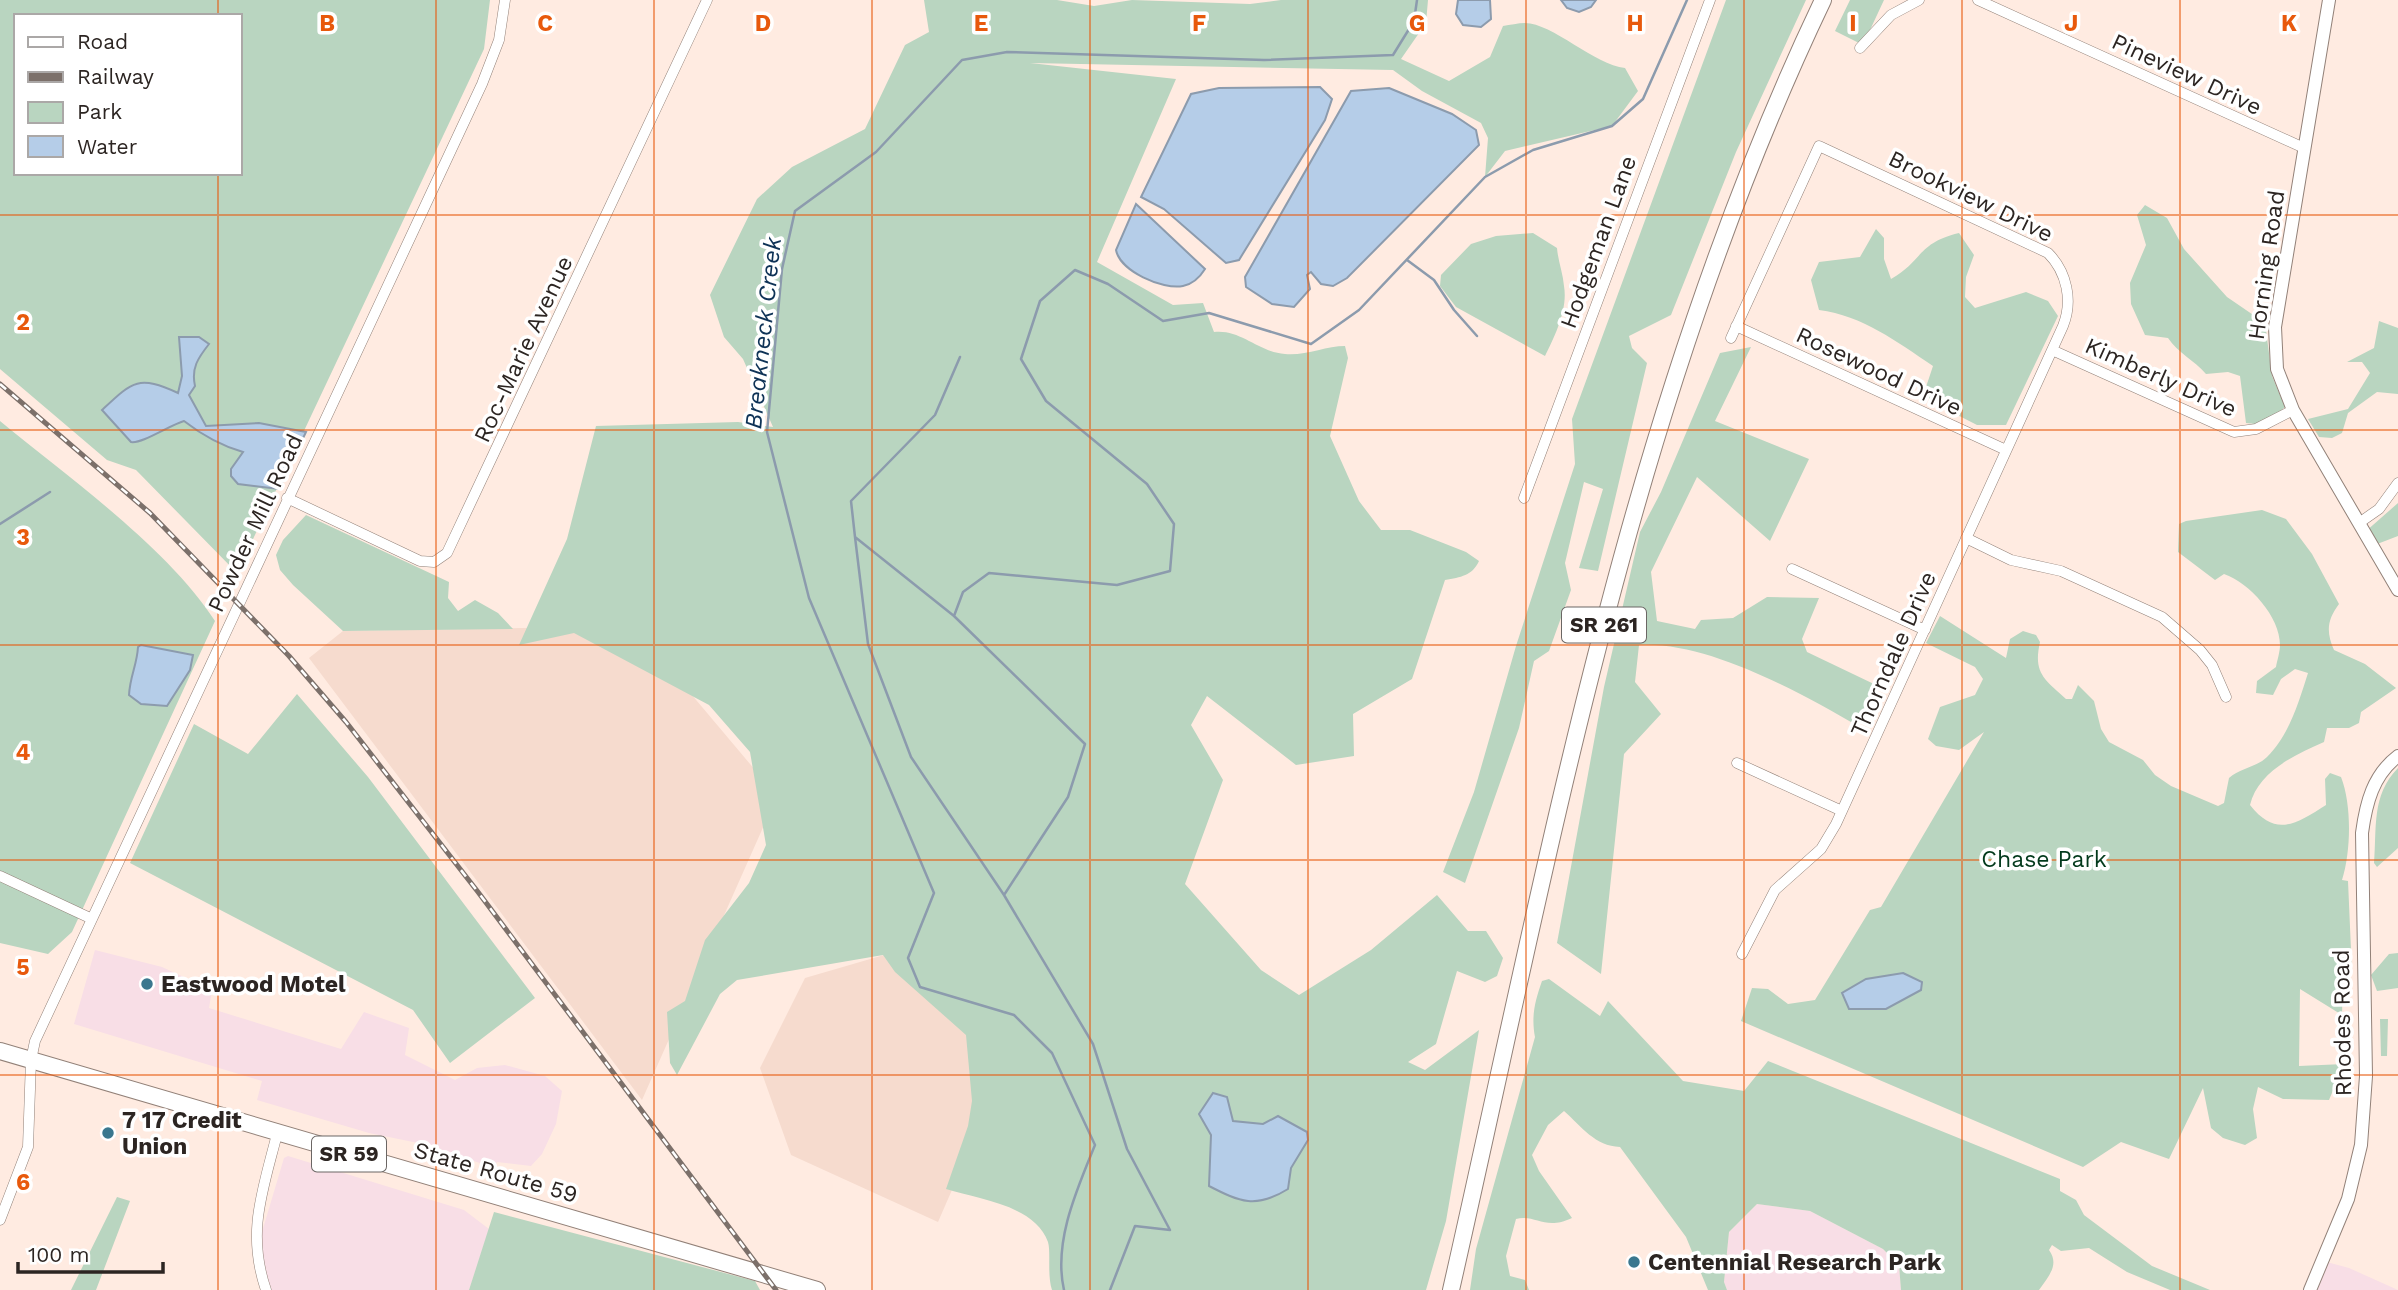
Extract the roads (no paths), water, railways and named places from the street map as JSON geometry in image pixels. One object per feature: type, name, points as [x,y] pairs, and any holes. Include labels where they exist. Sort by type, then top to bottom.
[{"type":"main road","name":"SR 261","points":[[1451,1290],[1586,695],[1647,467],[1739,194],[1822,0]]},
{"type":"main road","name":"State Route 59","points":[[0,1051],[817,1290]]},
{"type":"street","name":"Powder Mill Road","points":[[0,1220],[28,1147],[31,1060],[35,1041],[90,918],[482,84],[499,40],[505,0]]},
{"type":"street","name":"Roc-Marie Avenue","points":[[287,498],[420,561],[434,562],[447,553],[707,0]]},
{"type":"street","name":"Hodgeman Lane","points":[[1524,498],[1710,0]]},
{"type":"street","points":[[1860,48],[1891,15],[1919,0]]},
{"type":"street","name":"Pineview Drive","points":[[1978,0],[2003,4],[2304,148]]},
{"type":"street","name":"Horning Road","points":[[2329,0],[2275,327],[2277,369],[2292,410],[2398,590]]},
{"type":"street","name":"Brookview Drive","points":[[1736,326],[1819,146],[2048,253],[2062,272],[2068,298],[2067,316],[2052,351]]},
{"type":"street","points":[[1731,338],[1736,326]]},
{"type":"street","name":"Rosewood Drive","points":[[1736,326],[2006,450]]},
{"type":"street","name":"Kimberly Drive","points":[[2052,351],[2234,432],[2256,429],[2292,410]]},
{"type":"street","name":"Thorndale Drive","points":[[1742,954],[1775,890],[1821,849],[1842,811],[2052,351]]},
{"type":"street","points":[[2359,523],[2379,509],[2398,483]]},
{"type":"street","points":[[1966,538],[2011,559],[2062,571],[2162,617],[2200,650],[2212,665],[2226,696]]},
{"type":"street","points":[[1792,569],[1924,629]]},
{"type":"street","name":"Rhodes Road","points":[[2310,1290],[2334,1236],[2359,1160],[2366,1076],[2362,832],[2365,807],[2373,786],[2383,770],[2398,756]]},
{"type":"street","points":[[1737,763],[1842,811]]},
{"type":"street","points":[[0,876],[90,918]]},
{"type":"street","points":[[266,1290],[258,1268],[254,1233],[277,1134]]},
{"type":"water","points":[[1458,0],[1490,0],[1491,19],[1481,27],[1463,25],[1456,14]]},
{"type":"water","points":[[1561,0],[1596,0],[1591,7],[1579,12],[1567,8]]},
{"type":"water","points":[[1320,87],[1332,99],[1325,120],[1239,260],[1226,263],[1164,209],[1141,197],[1191,94],[1219,88]]},
{"type":"water","points":[[1389,88],[1452,114],[1476,130],[1479,145],[1347,278],[1333,286],[1321,284],[1311,272],[1307,275],[1310,289],[1294,307],[1272,304],[1246,287],[1245,277],[1351,91]]},
{"type":"water","points":[[1136,204],[1205,269],[1196,280],[1183,286],[1164,285],[1133,272],[1119,258],[1116,250]]},
{"type":"water","points":[[179,337],[199,337],[209,344],[196,364],[195,386],[189,395],[206,426],[259,423],[306,432],[279,489],[238,484],[231,476],[231,469],[243,452],[212,440],[184,421],[142,440],[131,442],[102,410],[129,387],[137,384],[154,384],[178,393],[182,376]]},
{"type":"water","points":[[141,645],[193,655],[190,670],[167,706],[141,704],[129,695],[138,647]]},
{"type":"water","points":[[1903,973],[1922,982],[1921,990],[1886,1009],[1849,1009],[1842,993],[1866,979]]},
{"type":"water","points":[[1213,1093],[1227,1097],[1233,1121],[1263,1124],[1278,1116],[1307,1132],[1308,1140],[1291,1168],[1288,1189],[1267,1199],[1248,1201],[1209,1186],[1211,1135],[1199,1114]]},
{"type":"waterway","name":"Breakneck Creek","points":[[1064,1290],[1061,1272],[1064,1235],[1074,1198],[1095,1145],[1052,1053],[1014,1015],[920,987],[908,958],[934,893],[809,598],[767,432],[782,269],[795,211],[876,152],[962,60],[1007,52],[1264,60],[1393,55],[1414,21],[1417,0]]},
{"type":"waterway","points":[[1110,1290],[1135,1226],[1170,1230],[1127,1149],[1093,1044],[1004,895],[1068,797],[1085,744],[954,616],[963,592],[989,573],[1117,585],[1170,571],[1174,524],[1147,484],[1046,401],[1021,359],[1040,301],[1075,270],[1108,284],[1163,321],[1209,313],[1311,344],[1359,310],[1485,177],[1533,150],[1612,126],[1643,99],[1687,0]]},
{"type":"waterway","points":[[1407,260],[1434,280],[1454,310],[1477,336]]},
{"type":"waterway","points":[[954,616],[855,537],[851,501],[935,415],[960,357]]},
{"type":"waterway","points":[[0,524],[50,492]]},
{"type":"waterway","points":[[855,537],[868,644],[911,757],[1004,895]]},
{"type":"railway","points":[[0,384],[150,513],[289,656],[346,722],[478,892],[776,1290]]},
{"type":"place","name":"Eastwood Motel","points":[[147,984]]},
{"type":"place","name":"7 17 Credit Union","points":[[108,1133]]},
{"type":"place","name":"Centennial Research Park","points":[[1634,1262]]},
{"type":"park label","name":"Chase Park","points":[[2044,859]]}]
